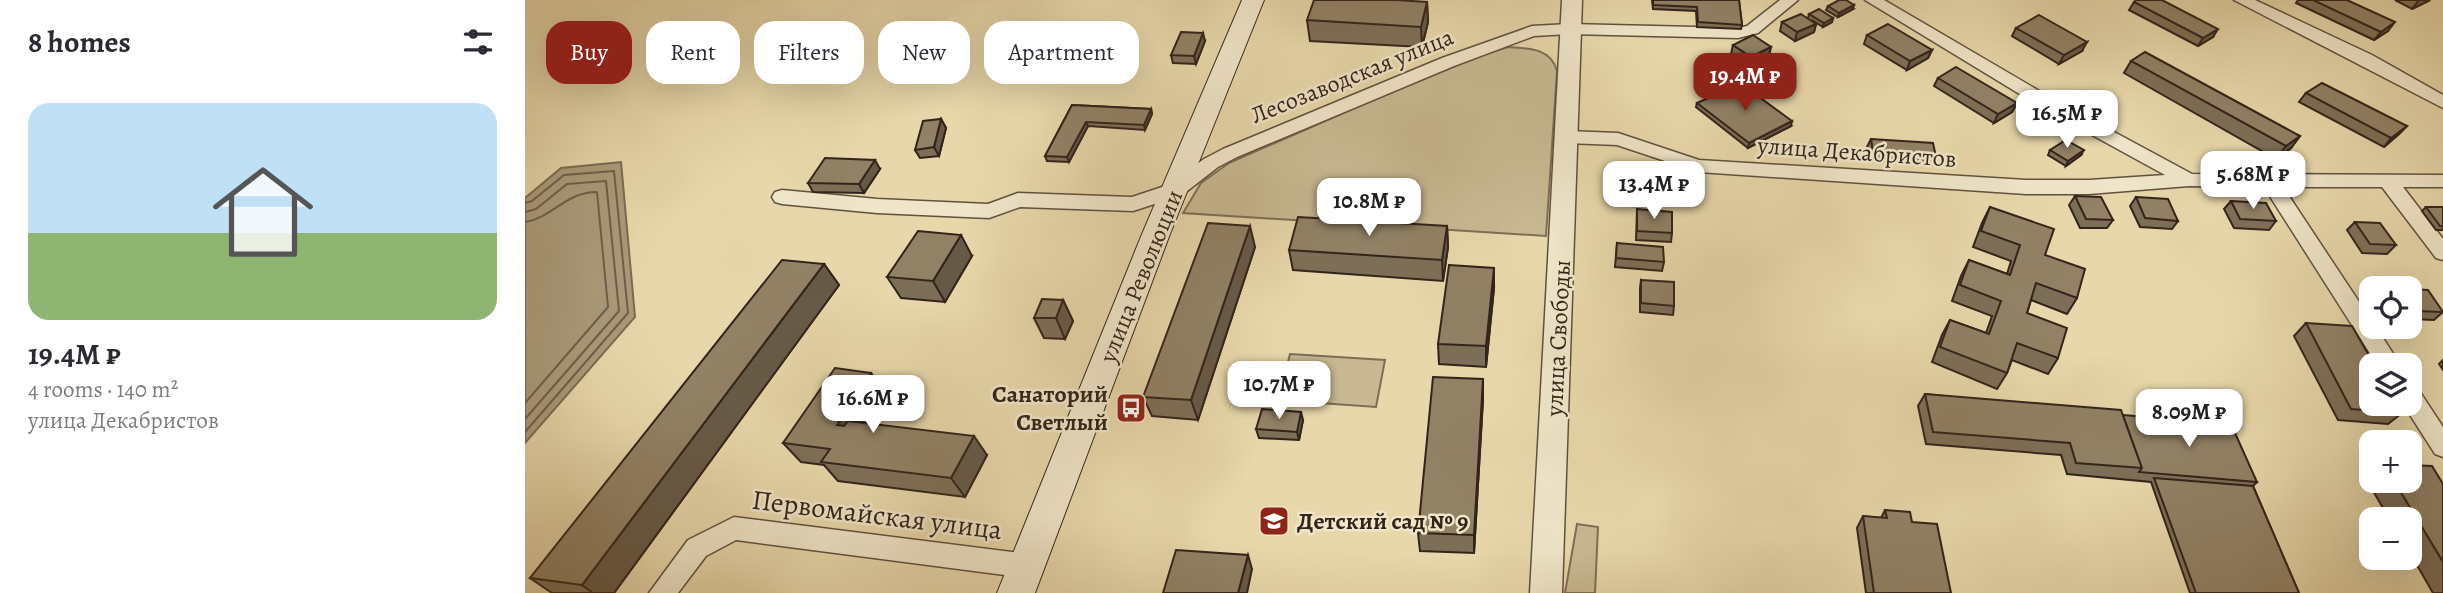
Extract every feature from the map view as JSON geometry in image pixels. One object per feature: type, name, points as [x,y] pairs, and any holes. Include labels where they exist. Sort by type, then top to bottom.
[{"type":"main road","name":"улица Революции","points":[[1022,579],[1253,0]]},
{"type":"street","name":"улица Свободы","points":[[1546,593],[1572,0]]},
{"type":"street","name":"Лесозаводская улица","points":[[782,197],[877,206],[989,211],[1018,201],[1133,204],[1175,190],[1211,163],[1230,153],[1448,62],[1532,31],[1569,29],[1738,33],[1752,30],[1790,0]]},
{"type":"street","points":[[1873,0],[2047,103],[2189,180]]},
{"type":"street","points":[[2242,0],[2366,59],[2443,102]]},
{"type":"street","points":[[2422,91],[2433,102],[2443,119]]},
{"type":"street","name":"улица Декабристов","points":[[1567,137],[1618,139],[1698,166],[2026,187],[2089,187],[2189,180],[2387,180],[2440,177]]},
{"type":"street","points":[[2269,180],[2382,353]]},
{"type":"street","points":[[2387,180],[2443,253]]},
{"type":"street","points":[[2422,415],[2443,447]]},
{"type":"street","name":"Первомайская улица","points":[[662,593],[697,548],[734,528],[1022,579]]},
{"type":"shaded area","points":[[1508,47],[1538,51],[1550,58],[1557,71],[1546,236],[1183,213],[1201,183],[1229,163],[1463,61]]},
{"type":"shaded area","points":[[1290,354],[1385,360],[1376,407],[1278,400]]},
{"type":"shaded area","points":[[1577,524],[1598,527],[1595,593],[1565,593]]},
{"type":"water","points":[[621,162],[635,317],[525,443],[525,198],[561,168]]},
{"type":"building","points":[[1314,0],[1427,2],[1421,27],[1307,20]]},
{"type":"building","points":[[1653,0],[1739,0],[1742,25],[1698,22],[1697,7],[1653,5]]},
{"type":"building","points":[[1839,0],[1846,0],[1854,5],[1839,13],[1828,6]]},
{"type":"building","points":[[2162,0],[2218,29],[2203,38],[2134,2]]},
{"type":"building","points":[[2313,0],[2347,0],[2395,22],[2381,32]]},
{"type":"building","points":[[1819,9],[1833,18],[1824,23],[1809,14]]},
{"type":"building","points":[[1801,14],[1816,24],[1797,32],[1782,22]]},
{"type":"building","points":[[2039,15],[2087,42],[2064,55],[2016,28]]},
{"type":"building","points":[[1888,24],[1932,50],[1910,61],[1867,35]]},
{"type":"building","points":[[1181,32],[1203,33],[1194,56],[1171,55]]},
{"type":"building","points":[[1753,35],[1771,47],[1751,57],[1733,45]]},
{"type":"building","points":[[2145,52],[2300,136],[2286,146],[2131,61]]},
{"type":"building","points":[[1956,67],[2017,103],[1998,114],[1938,78]]},
{"type":"building","points":[[1740,83],[1792,121],[1749,143],[1697,103]]},
{"type":"building","points":[[2322,83],[2407,126],[2391,138],[2306,93]]},
{"type":"building","points":[[1072,105],[1151,109],[1144,125],[1086,122],[1067,157],[1045,156]]},
{"type":"building","points":[[941,119],[934,147],[915,150],[923,121]]},
{"type":"building","points":[[1871,139],[1933,143],[1936,157],[1873,152]]},
{"type":"building","points":[[2066,140],[2084,150],[2068,161],[2050,150]]},
{"type":"building","points":[[825,158],[875,160],[859,184],[808,183]]},
{"type":"building","points":[[2075,196],[2101,197],[2113,220],[2086,219]]},
{"type":"building","points":[[2136,197],[2168,199],[2178,221],[2145,218]]},
{"type":"building","points":[[2231,201],[2266,203],[2276,221],[2240,219]]},
{"type":"building","points":[[1990,207],[2054,229],[2045,255],[2085,269],[2077,298],[2036,283],[2027,313],[2067,328],[2058,358],[2017,343],[2007,373],[1940,347],[1950,320],[1989,334],[2001,301],[1960,285],[1969,260],[2010,275],[2020,245],[1981,231]]},
{"type":"building","points":[[2426,207],[2443,207],[2443,226],[2440,226]]},
{"type":"building","points":[[1637,209],[1672,212],[1672,233],[1637,231]]},
{"type":"building","points":[[1298,217],[1447,226],[1442,260],[1289,250]]},
{"type":"building","points":[[2355,222],[2380,223],[2396,245],[2370,244]]},
{"type":"building","points":[[1208,223],[1250,226],[1191,400],[1143,397]]},
{"type":"building","points":[[918,231],[961,235],[933,281],[887,277]]},
{"type":"building","points":[[1617,243],[1663,247],[1664,262],[1616,258]]},
{"type":"building","points":[[782,260],[824,264],[582,585],[530,578]]},
{"type":"building","points":[[1449,265],[1494,268],[1486,346],[1438,344]]},
{"type":"building","points":[[1641,280],[1674,282],[1674,306],[1641,303]]},
{"type":"building","points":[[2422,290],[2428,290],[2443,312],[2422,311]]},
{"type":"building","points":[[1042,299],[1063,300],[1056,318],[1034,318]]},
{"type":"building","points":[[2306,323],[2352,326],[2368,353],[2359,353],[2359,410],[2351,409]]},
{"type":"building","points":[[835,368],[871,373],[837,425],[844,426],[848,421],[974,436],[951,478],[821,462],[830,449],[783,443]]},
{"type":"building","points":[[1433,377],[1483,379],[1474,535],[1418,533]]},
{"type":"building","points":[[1925,394],[2121,410],[2142,468],[2076,463],[2070,443],[1933,432]]},
{"type":"building","points":[[1262,409],[1301,412],[1297,432],[1256,429]]},
{"type":"building","points":[[2123,415],[2231,424],[2257,482],[2139,472],[2142,468]]},
{"type":"building","points":[[2422,466],[2432,466],[2443,484],[2443,562],[2422,527],[2422,507],[2410,507],[2401,493],[2422,493]]},
{"type":"building","points":[[2154,478],[2253,486],[2299,593],[2196,593]]},
{"type":"building","points":[[1885,510],[1910,512],[1912,522],[1937,524],[1951,593],[1874,593],[1863,516],[1887,518]]},
{"type":"building","points":[[1176,550],[1248,555],[1238,593],[1163,593]]},
{"type":"place","name":"Санаторий Светлый","points":[[1131,408]]},
{"type":"place","name":"Детский сад № 9","points":[[1274,521]]}]
